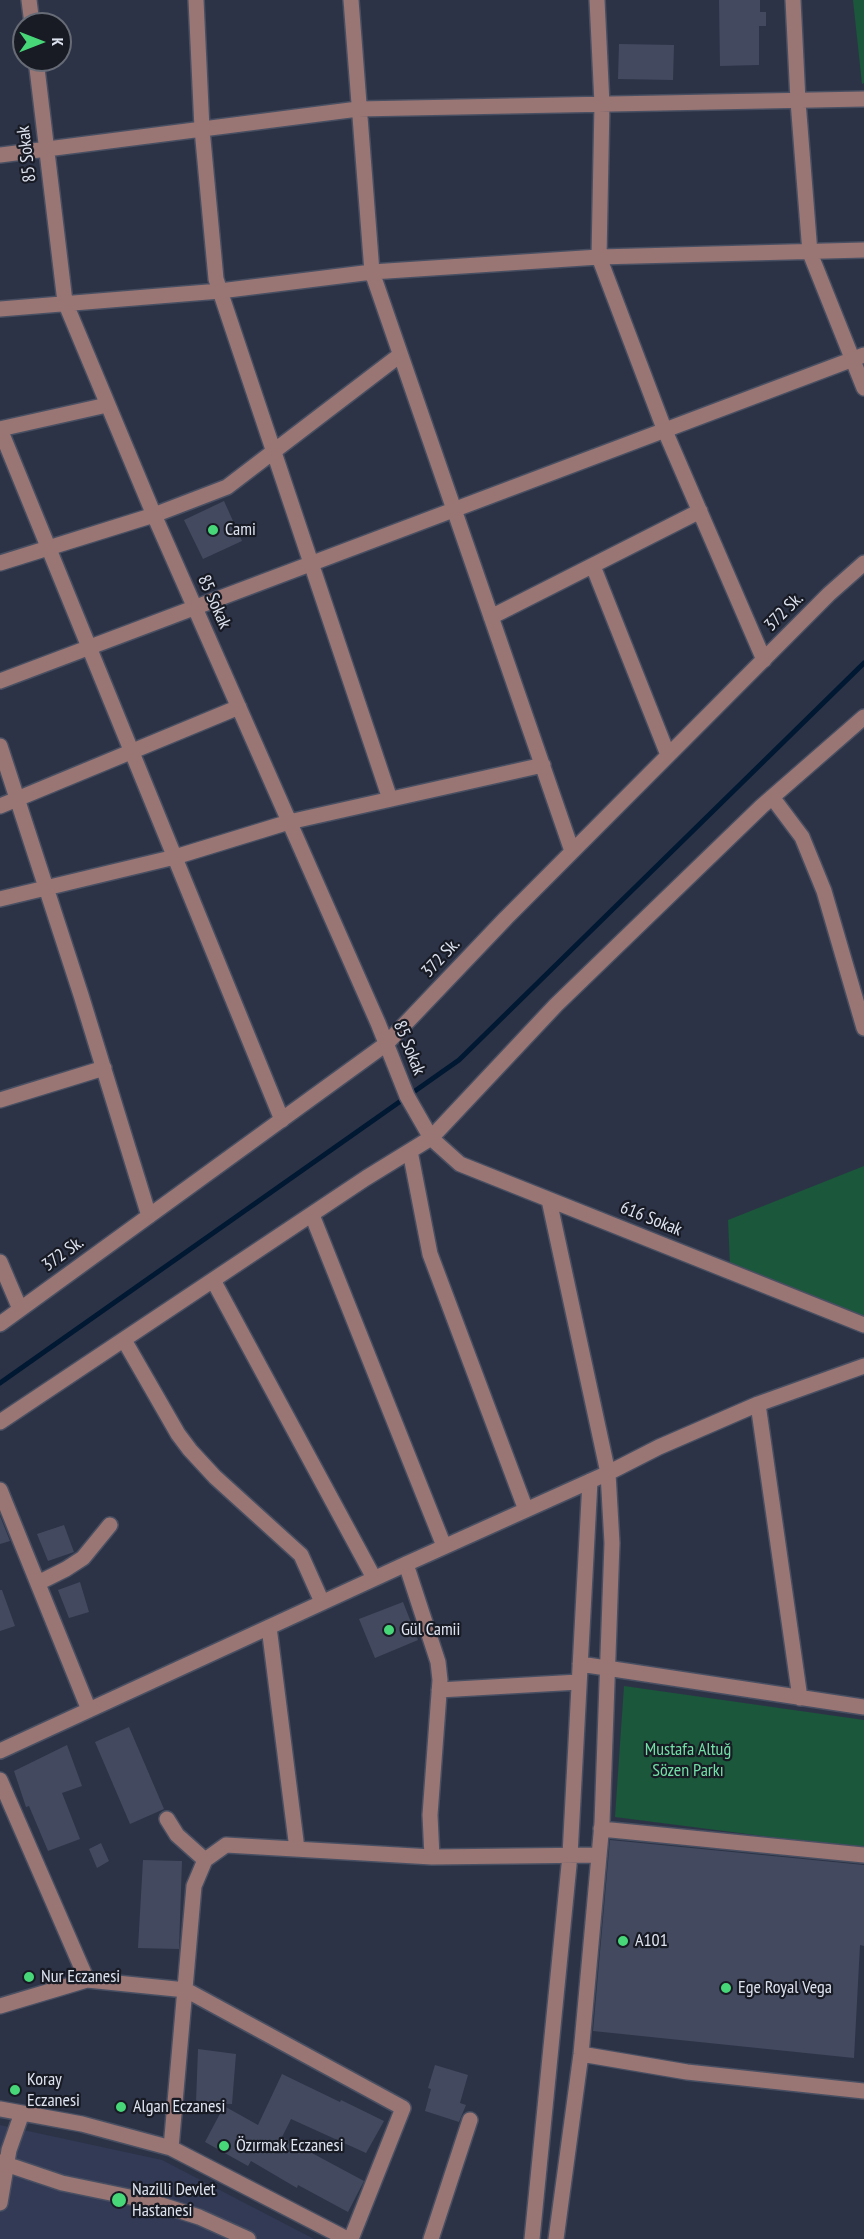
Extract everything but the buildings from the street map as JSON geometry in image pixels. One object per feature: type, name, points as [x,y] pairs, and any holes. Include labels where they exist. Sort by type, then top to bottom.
[{"type":"street","points":[[196,0],[202,129],[216,279],[390,799]]},
{"type":"street","points":[[351,0],[372,272],[572,851]]},
{"type":"street","points":[[597,0],[602,104],[599,257],[665,431],[764,660]]},
{"type":"street","points":[[793,0],[810,253],[859,357],[864,388]]},
{"type":"street","name":"85 Sokak","points":[[37,72],[65,302],[154,515],[408,1096],[431,1138]]},
{"type":"street","points":[[0,155],[358,109],[864,99]]},
{"type":"street","points":[[0,309],[220,291],[372,272],[599,257],[864,250]]},
{"type":"street","points":[[0,563],[154,515],[227,487],[400,355]]},
{"type":"street","points":[[0,681],[859,357]]},
{"type":"street","points":[[107,405],[0,429],[282,1120]]},
{"type":"street","points":[[492,617],[700,511]]},
{"type":"street","name":"372 Sk.","points":[[0,1324],[387,1044],[572,851],[864,563]]},
{"type":"street","points":[[592,566],[668,755]]},
{"type":"street","points":[[0,806],[239,707]]},
{"type":"street","points":[[0,1422],[431,1138],[556,1005],[772,797],[864,717]]},
{"type":"street","points":[[0,746],[104,1068],[149,1216]]},
{"type":"street","points":[[0,899],[174,857],[289,822],[543,765]]},
{"type":"street","points":[[772,797],[802,837],[824,891],[864,1028]]},
{"type":"street","points":[[0,1100],[104,1068]]},
{"type":"street","name":"616 Sokak","points":[[431,1138],[460,1164],[864,1325]]},
{"type":"street","points":[[410,1151],[430,1254],[526,1510]]},
{"type":"street","points":[[549,1200],[608,1473],[612,1543],[599,1855],[581,2054],[556,2239]]},
{"type":"street","points":[[312,1215],[444,1546]]},
{"type":"street","points":[[0,1262],[20,1309]]},
{"type":"street","points":[[213,1280],[374,1578]]},
{"type":"street","points":[[124,1340],[178,1434],[190,1450],[208,1471],[301,1555],[322,1602]]},
{"type":"street","points":[[1,1747],[89,1710],[444,1546],[590,1482],[659,1447],[758,1404],[864,1365]]},
{"type":"street","points":[[758,1404],[800,1698]]},
{"type":"street","points":[[532,2239],[570,1855],[590,1482]]},
{"type":"street","points":[[0,1490],[89,1710]]},
{"type":"street","points":[[38,1583],[83,1558],[110,1525]]},
{"type":"street","points":[[406,1564],[438,1662],[440,1685],[430,1815],[432,1857]]},
{"type":"street","points":[[269,1627],[297,1849]]},
{"type":"street","points":[[580,1664],[864,1707]]},
{"type":"street","points":[[440,1685],[579,1682]]},
{"type":"street","points":[[0,1780],[87,1980]]},
{"type":"street","points":[[166,1819],[177,1835],[205,1860]]},
{"type":"street","points":[[601,1829],[864,1855]]},
{"type":"street","points":[[171,2148],[194,1886],[205,1860],[226,1845],[432,1857],[599,1855]]},
{"type":"street","points":[[0,2006],[87,1980],[186,1990],[403,2108],[349,2239],[171,2148],[82,2124],[0,2109]]},
{"type":"street","points":[[581,2054],[687,2072],[864,2091]]},
{"type":"street","points":[[0,2203],[4,2163],[22,2113]]},
{"type":"street","points":[[430,2239],[470,2120]]},
{"type":"street","points":[[4,2163],[62,2183],[149,2201],[199,2217],[248,2239]]},
{"type":"shaded area","name":"Nazilli Devlet Hastanesi","points":[[0,2125],[162,2160],[314,2239],[0,2239]]},
{"type":"green space","points":[[853,0],[864,0],[864,83],[862,84]]},
{"type":"green space","points":[[864,1166],[864,1320],[730,1265],[728,1220]]},
{"type":"green space","name":"Mustafa Altuğ Sözen Parkı","points":[[624,1686],[864,1720],[864,1849],[615,1817]]},
{"type":"waterway","points":[[0,1383],[459,1060],[864,663]]},
{"type":"place","name":"Cami","points":[[213,530]]},
{"type":"place","name":"Gül Camii","points":[[389,1630]]},
{"type":"place","name":"A101","points":[[623,1941]]},
{"type":"place","name":"Nur Eczanesi","points":[[29,1977]]},
{"type":"place","name":"Ege Royal Vega","points":[[726,1988]]},
{"type":"place","name":"Koray Eczanesi","points":[[15,2090]]},
{"type":"place","name":"Algan Eczanesi","points":[[121,2107]]},
{"type":"place","name":"Özırmak Eczanesi","points":[[224,2146]]},
{"type":"place","name":"Nazilli Devlet Hastanesi","points":[[119,2200]]}]
